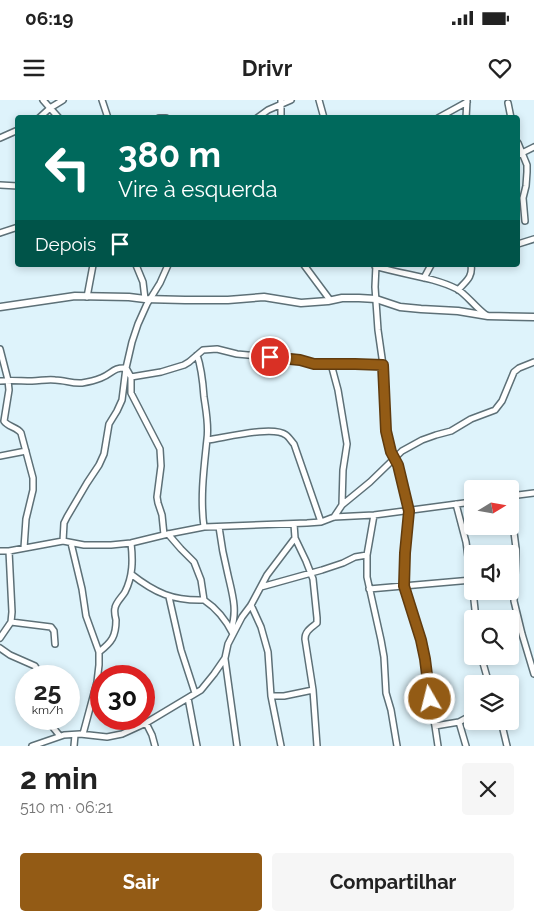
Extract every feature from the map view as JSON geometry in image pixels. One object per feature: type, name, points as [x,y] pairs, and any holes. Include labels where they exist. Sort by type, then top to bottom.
[{"type":"street","points":[[43,100],[57,115]]},
{"type":"street","points":[[42,115],[63,100]]},
{"type":"street","points":[[102,100],[107,115]]},
{"type":"street","points":[[261,115],[281,102],[291,100]]},
{"type":"street","points":[[319,100],[323,115]]},
{"type":"street","points":[[443,115],[467,101]]},
{"type":"street","points":[[466,115],[467,101]]},
{"type":"street","points":[[281,102],[281,115]]},
{"type":"street","points":[[508,103],[510,115]]},
{"type":"street","points":[[0,138],[15,131]]},
{"type":"street","points":[[525,221],[523,198],[527,172],[526,160],[520,153],[534,147]]},
{"type":"street","points":[[0,185],[15,186]]},
{"type":"street","points":[[0,233],[15,228]]},
{"type":"street","points":[[520,243],[534,239]]},
{"type":"street","points":[[87,297],[93,267]]},
{"type":"street","points":[[137,267],[148,299]]},
{"type":"street","points":[[63,542],[64,523],[104,454],[109,424],[122,400],[126,368],[138,324],[148,299],[167,267]]},
{"type":"street","points":[[305,267],[330,300]]},
{"type":"street","points":[[375,267],[386,431],[391,452],[398,465],[409,511],[404,586],[421,640],[438,746]]},
{"type":"street","points":[[379,267],[424,278],[458,290],[488,316]]},
{"type":"street","points":[[424,278],[430,267]]},
{"type":"street","points":[[458,290],[470,276],[471,267]]},
{"type":"street","points":[[0,307],[75,296],[185,300],[228,300],[264,297],[301,303],[342,298],[376,299],[400,307],[421,310],[458,311],[488,316],[534,317]]},
{"type":"street","points":[[0,349],[8,380],[4,421],[6,425],[19,430],[23,438],[33,478],[33,490],[26,519],[24,548]]},
{"type":"street","points":[[131,377],[161,372],[184,364],[203,350],[290,359],[314,364],[383,365]]},
{"type":"street","points":[[197,355],[202,370],[207,414],[203,496],[204,527]]},
{"type":"street","points":[[334,517],[342,505],[370,482],[402,451],[422,440],[450,431],[471,419],[495,410],[502,401],[514,372],[534,362]]},
{"type":"street","points":[[331,364],[338,390],[347,444],[343,470],[342,505]]},
{"type":"street","points":[[126,368],[131,377],[131,393],[160,449],[161,466],[158,503],[166,534],[194,562],[201,580],[204,600]]},
{"type":"street","points":[[0,381],[46,379],[72,384],[83,383],[102,378],[112,370],[126,368]]},
{"type":"street","points":[[207,440],[260,432],[279,432],[286,435],[294,444],[321,522]]},
{"type":"street","points":[[0,456],[26,451]]},
{"type":"street","points":[[519,495],[534,493]]},
{"type":"street","points":[[0,551],[63,542],[84,545],[111,545],[204,527],[321,522],[334,517],[374,515],[464,503]]},
{"type":"street","points":[[456,504],[466,545]]},
{"type":"street","points":[[374,515],[367,556],[367,577],[382,648],[386,693],[397,746]]},
{"type":"street","points":[[294,524],[295,538],[311,572],[315,593],[317,623],[308,629],[305,639],[313,690],[317,746]]},
{"type":"street","points":[[219,527],[234,605],[232,632],[225,658],[237,746]]},
{"type":"street","points":[[232,632],[251,605],[267,575],[295,538]]},
{"type":"street","points":[[99,652],[109,645],[113,639],[115,608],[128,586],[131,574],[131,542]]},
{"type":"street","points":[[71,543],[82,589],[86,616],[99,652],[100,665],[83,734]]},
{"type":"street","points":[[0,638],[11,622],[9,551]]},
{"type":"street","points":[[261,587],[343,563],[356,557],[367,556]]},
{"type":"street","points":[[131,574],[153,589],[169,596],[204,600],[218,612],[232,632]]},
{"type":"street","points":[[369,589],[464,583]]},
{"type":"street","points":[[169,596],[181,650],[195,694]]},
{"type":"street","points":[[514,600],[534,674]]},
{"type":"street","points":[[251,605],[268,652],[271,696],[281,746]]},
{"type":"street","points":[[11,622],[51,627],[54,631],[55,644]]},
{"type":"street","points":[[0,648],[10,655],[33,665]]},
{"type":"street","points":[[155,717],[200,690],[225,658]]},
{"type":"street","points":[[271,696],[284,696],[313,690]]},
{"type":"street","points":[[188,698],[197,746]]},
{"type":"street","points":[[435,726],[464,719]]},
{"type":"street","points":[[459,722],[466,746]]},
{"type":"street","points":[[55,730],[60,736]]},
{"type":"street","points":[[32,746],[60,736],[83,734],[107,737],[129,730]]},
{"type":"street","points":[[150,730],[155,746]]},
{"type":"street","points":[[503,730],[507,746]]},
{"type":"street","points":[[74,746],[75,735]]},
{"type":"route","points":[[270,357],[300,360],[309,364],[320,365],[383,365],[386,431],[391,452],[398,465],[409,511],[404,586],[421,640],[430,699]]}]
